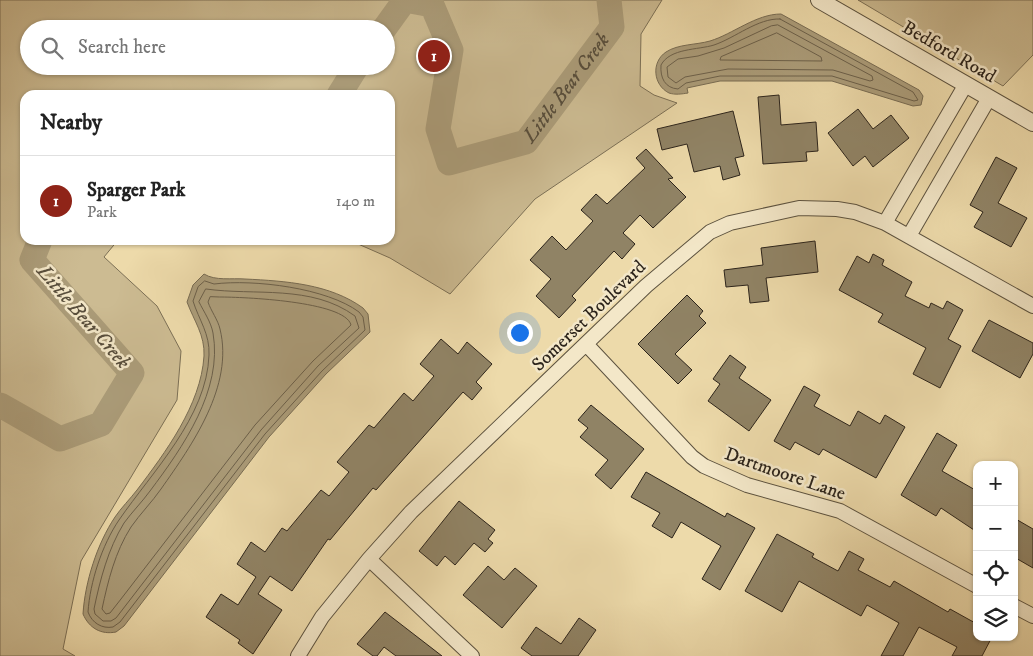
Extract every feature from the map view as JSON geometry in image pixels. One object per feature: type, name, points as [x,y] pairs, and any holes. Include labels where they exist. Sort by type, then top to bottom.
[{"type":"street","name":"Bedford Road","points":[[819,0],[1033,123]]},
{"type":"street","points":[[885,223],[966,84]]},
{"type":"street","points":[[909,236],[989,98]]},
{"type":"street","name":"Somerset Boulevard","points":[[298,656],[322,617],[369,559],[411,512],[586,344],[694,244],[710,232],[730,223],[799,208],[837,209],[885,223],[1033,306]]},
{"type":"street","name":"Dartmoore Lane","points":[[586,344],[692,457],[704,466],[747,485],[840,511],[973,584]]},
{"type":"street","points":[[369,559],[472,656]]},
{"type":"street","points":[[1018,608],[1033,616]]},
{"type":"shaded area","points":[[0,0],[662,0],[641,34],[640,86],[654,95],[677,103],[535,199],[450,294],[390,258],[360,245],[395,245],[395,90],[20,90],[20,245],[114,245],[104,257],[157,306],[181,351],[177,400],[81,561],[63,649],[75,656],[0,656]]},
{"type":"shaded area","points":[[858,0],[1033,0],[1033,55],[1003,86]]},
{"type":"water","points":[[781,14],[919,90],[923,96],[921,105],[913,106],[832,81],[720,81],[687,88],[688,93],[679,94],[669,93],[660,85],[657,79],[656,67],[661,56],[671,49],[710,41],[763,17]]},
{"type":"water","points":[[204,274],[218,278],[292,283],[322,289],[350,300],[363,308],[368,314],[370,332],[326,374],[269,437],[124,626],[116,632],[101,631],[92,627],[83,614],[89,576],[97,551],[117,514],[170,444],[189,410],[196,392],[201,374],[204,348],[201,335],[187,302],[193,285]]},
{"type":"building","points":[[779,95],[781,125],[816,122],[818,151],[806,152],[807,161],[763,164],[758,97]]},
{"type":"building","points":[[858,109],[873,129],[891,115],[909,138],[873,167],[865,156],[853,166],[828,133]]},
{"type":"building","points":[[733,111],[744,156],[735,158],[740,175],[723,180],[720,166],[694,172],[687,144],[662,150],[657,129]]},
{"type":"building","points":[[646,149],[673,178],[668,179],[686,197],[653,228],[640,215],[623,233],[635,244],[622,259],[614,251],[572,296],[576,300],[559,318],[536,296],[551,279],[530,260],[552,236],[566,250],[593,221],[581,210],[596,194],[607,204],[645,168],[636,158]]},
{"type":"building","points":[[996,157],[1017,168],[998,203],[1027,218],[1011,247],[974,227],[983,212],[970,205]]},
{"type":"building","points":[[815,241],[818,272],[766,278],[769,301],[750,303],[748,285],[726,287],[724,270],[763,265],[761,248]]},
{"type":"building","points":[[873,254],[884,260],[882,265],[912,282],[905,296],[929,308],[931,303],[943,309],[947,301],[963,310],[948,339],[961,346],[940,388],[913,374],[926,348],[878,322],[883,314],[839,290],[857,256],[869,263]]},
{"type":"building","points":[[687,295],[703,311],[699,316],[706,323],[675,354],[692,370],[678,384],[638,344]]},
{"type":"building","points":[[989,320],[1033,343],[1033,354],[1020,378],[972,351]]},
{"type":"building","points":[[441,339],[458,354],[467,342],[492,364],[476,382],[482,388],[472,400],[463,392],[376,490],[373,488],[330,540],[328,539],[292,591],[270,576],[258,594],[282,610],[253,654],[238,643],[240,640],[206,617],[221,594],[238,605],[256,577],[237,564],[251,542],[265,552],[282,528],[287,531],[321,490],[329,496],[349,472],[337,462],[369,425],[374,428],[404,393],[413,401],[434,376],[420,364]]},
{"type":"building","points":[[730,355],[746,367],[739,378],[771,400],[749,431],[708,401],[720,384],[713,379]]},
{"type":"building","points":[[804,386],[820,395],[814,406],[850,426],[858,411],[880,424],[885,415],[905,427],[876,478],[823,449],[819,455],[795,442],[790,450],[774,441]]},
{"type":"building","points":[[591,405],[644,449],[611,489],[595,475],[608,460],[580,437],[588,428],[578,420]]},
{"type":"building","points":[[937,433],[957,445],[942,471],[973,489],[973,529],[941,508],[936,516],[901,495]]},
{"type":"building","points":[[646,472],[725,517],[727,513],[755,528],[720,590],[702,579],[721,546],[681,522],[672,538],[652,526],[660,513],[631,497]]},
{"type":"building","points":[[459,501],[495,530],[488,539],[493,543],[485,552],[474,543],[455,565],[445,556],[437,566],[419,551]]},
{"type":"building","points":[[1018,520],[1033,529],[1033,568],[1018,559]]},
{"type":"building","points":[[777,534],[814,554],[812,557],[838,571],[849,551],[864,559],[858,570],[890,587],[894,581],[948,612],[950,609],[973,622],[973,641],[990,641],[982,656],[952,656],[957,647],[919,627],[903,656],[881,656],[899,623],[867,605],[861,616],[799,581],[782,612],[745,591]]},
{"type":"building","points":[[488,566],[504,580],[515,568],[537,586],[502,628],[463,595]]},
{"type":"building","points":[[385,612],[442,656],[396,656],[384,647],[377,656],[373,656],[357,644]]},
{"type":"building","points":[[579,618],[596,630],[578,656],[532,656],[521,648],[536,627],[561,644]]},
{"type":"waterway","name":"Little Bear Creek","points":[[391,20],[405,0],[432,5],[451,50],[438,129],[449,163],[526,142],[612,27],[609,0]]},
{"type":"waterway","name":"Little Bear Creek","points":[[342,90],[351,75]]},
{"type":"waterway","name":"Little Bear Creek","points":[[0,405],[60,439],[101,424],[132,373],[32,260],[38,245]]},
{"type":"place","name":"Sparger Park","points":[[434,56]]}]
